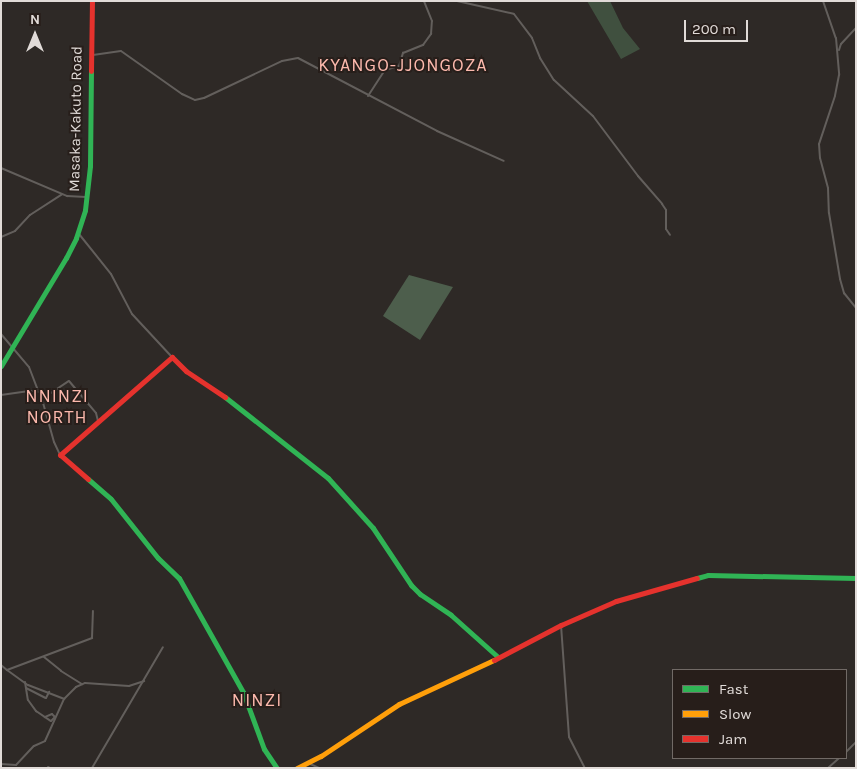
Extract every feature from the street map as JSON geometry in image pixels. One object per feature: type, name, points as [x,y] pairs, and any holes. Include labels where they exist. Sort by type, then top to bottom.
[{"type":"main road","name":"Masaka-Kakuto Road","points":[[1,366],[60,269],[78,233],[87,197],[92,1]]},
{"type":"main road","points":[[277,768],[264,749],[243,692],[179,578],[158,558],[111,498],[60,455],[172,357],[186,371],[224,396],[328,478],[373,528],[411,584],[420,594],[443,608],[498,657]]},
{"type":"main road","points":[[297,768],[308,763],[385,712],[528,644],[561,625],[616,601],[708,575],[856,578]]},
{"type":"street","points":[[368,96],[385,70],[399,66],[403,53],[423,45],[431,34],[432,21],[430,11],[424,1]]},
{"type":"street","points":[[458,1],[514,14],[532,38],[540,58],[554,80],[593,116],[638,176],[662,204],[666,210],[666,228],[670,235]]},
{"type":"street","points":[[823,1],[838,52],[838,81],[819,144],[820,158],[828,188],[829,213],[840,279],[844,293],[856,308]]},
{"type":"street","points":[[838,52],[841,44],[856,28]]},
{"type":"street","points":[[90,56],[121,50],[182,94],[195,100],[294,57],[311,63],[368,96],[454,140],[504,160]]},
{"type":"street","points":[[1,168],[62,194],[73,197],[87,197]]},
{"type":"street","points":[[1,237],[15,231],[30,215],[62,194]]},
{"type":"street","points":[[78,233],[111,274],[132,314],[172,357]]},
{"type":"street","points":[[1,334],[29,366],[60,455]]},
{"type":"street","points":[[42,400],[69,381],[96,413],[98,421]]},
{"type":"street","points":[[1,395],[38,391]]},
{"type":"street","points":[[7,670],[93,637],[93,611]]},
{"type":"street","points":[[561,625],[569,737],[585,768]]},
{"type":"street","points":[[92,768],[163,647]]},
{"type":"street","points":[[42,657],[76,682],[82,684],[128,686],[144,681]]},
{"type":"street","points":[[1,665],[25,682],[64,699]]},
{"type":"street","points":[[25,682],[32,706],[45,717]]},
{"type":"street","points":[[1,764],[16,765],[34,746],[45,741],[64,699],[76,687],[82,684]]},
{"type":"street","points":[[26,688],[46,698],[49,692]]},
{"type":"street","points":[[847,751],[856,742]]},
{"type":"street","points":[[828,768],[838,759]]},
{"type":"street","points":[[308,763],[319,768]]},
{"type":"green space","points":[[587,1],[610,1],[623,28],[640,49],[621,59]]},
{"type":"green space","points":[[409,275],[453,287],[420,340],[383,316]]},
{"type":"traffic: fast","points":[[1,366],[66,258],[76,238],[85,210],[90,166],[91,71]]},
{"type":"traffic: fast","points":[[225,397],[328,478],[373,528],[411,585],[420,594],[451,615],[498,657]]},
{"type":"traffic: fast","points":[[88,479],[111,499],[158,558],[179,578],[243,692],[264,749],[277,768]]},
{"type":"traffic: fast","points":[[697,578],[708,575],[856,578]]},
{"type":"traffic: slow","points":[[297,768],[321,756],[399,704],[494,660]]},
{"type":"traffic: jam","points":[[91,71],[92,1]]},
{"type":"traffic: jam","points":[[88,479],[60,455],[172,357],[186,371],[225,397]]},
{"type":"traffic: jam","points":[[494,660],[561,625],[616,601],[697,578]]},
{"type":"district","name":"KYANGO-JJONGOZA","points":[[403,65]]},
{"type":"district","name":"NNINZI NORTH","points":[[57,407]]},
{"type":"district","name":"NINZI","points":[[257,700]]}]
